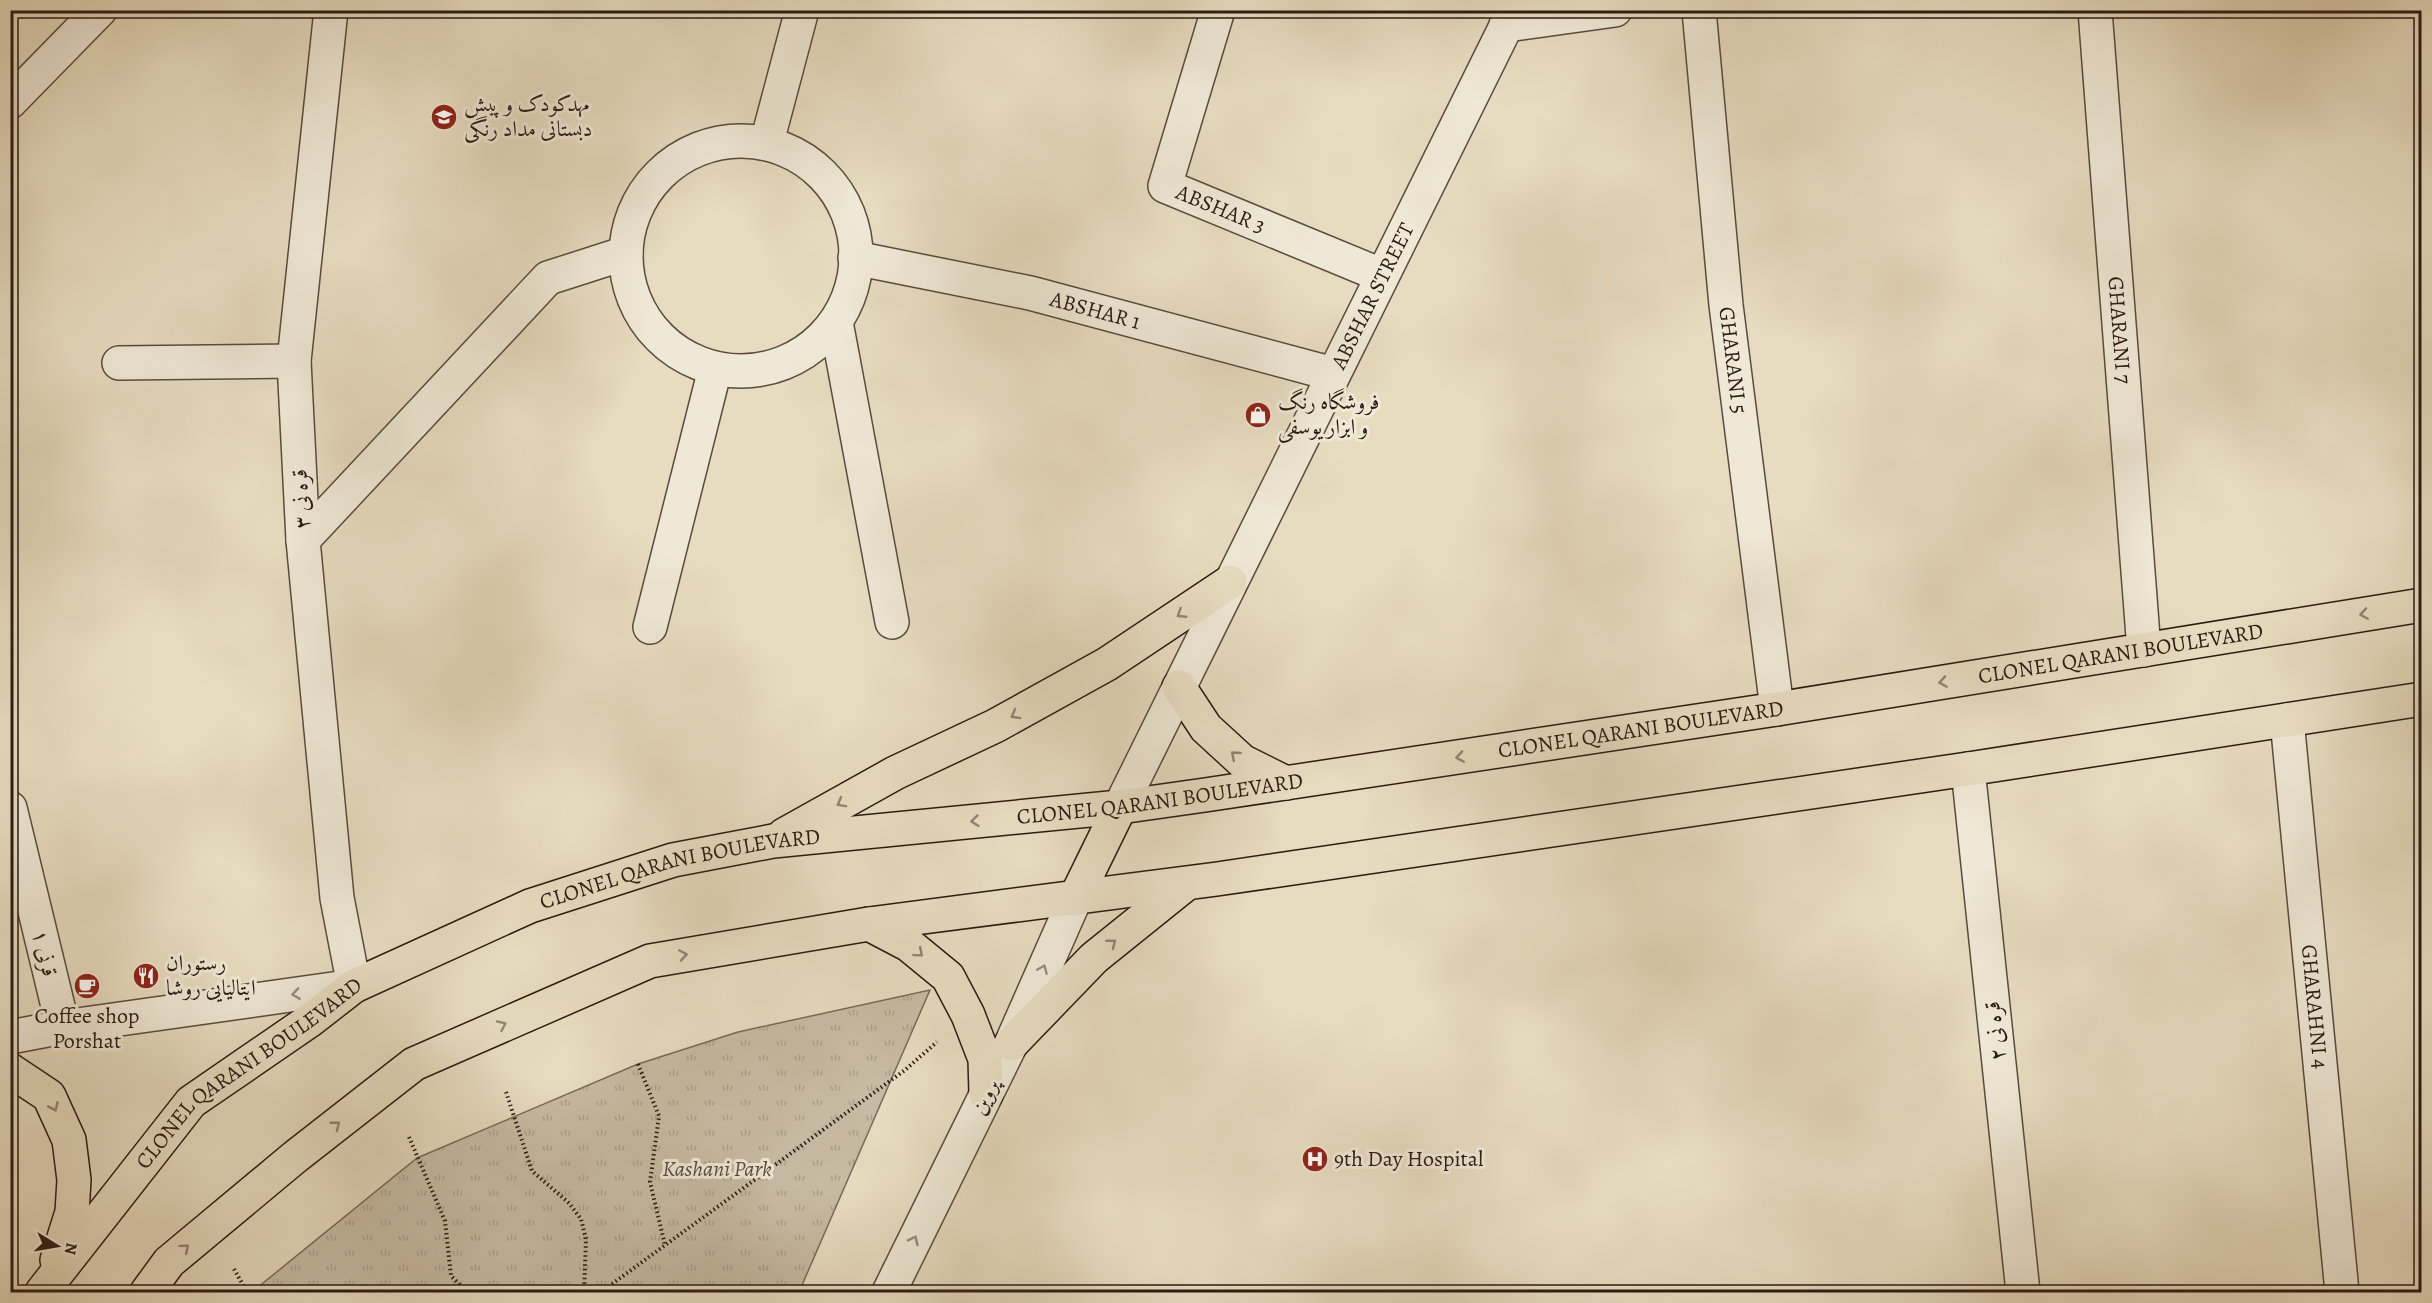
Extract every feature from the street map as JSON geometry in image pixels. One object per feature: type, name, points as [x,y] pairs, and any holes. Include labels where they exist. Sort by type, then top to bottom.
[{"type":"main road","points":[[772,841],[895,773],[995,726],[1107,664],[1230,582]]},
{"type":"main road","name":"CLONEL QARANI BOULEVARD","points":[[47,1286],[191,1102],[309,1021],[354,986],[530,906],[673,860],[772,841],[1120,807],[1286,783],[1777,709],[2421,605]]},
{"type":"main road","points":[[1179,687],[1206,728],[1242,761],[1286,783]]},
{"type":"main road","points":[[147,1293],[169,1262],[295,1157],[414,1064],[650,961],[869,924],[1186,884],[1968,769],[2421,699]]},
{"type":"main road","points":[[1075,899],[1120,807]]},
{"type":"main road","points":[[1011,1044],[1094,958],[1186,884]]},
{"type":"main road","points":[[869,924],[909,945],[948,977],[968,1015],[985,1059],[986,1094]]},
{"type":"main road","points":[[10,1070],[49,1096],[69,1140],[74,1179],[72,1212],[47,1286]]},
{"type":"street","points":[[10,102],[100,10]]},
{"type":"street","name":"قره نی ۳","points":[[331,10],[294,361],[303,540],[337,898],[354,986]]},
{"type":"street","points":[[767,142],[802,10]]},
{"type":"street","name":"ABSHAR 3","points":[[1218,10],[1165,186],[1382,275]]},
{"type":"street","points":[[1510,18],[1615,10]]},
{"type":"street","name":"GHARANI 5","points":[[1699,10],[1726,305],[1777,709]]},
{"type":"street","name":"GHARANI 7","points":[[2095,10],[2144,650]]},
{"type":"street","name":"ABSHAR STREET","points":[[1120,807],[1510,18]]},
{"type":"street","points":[[720,141],[767,142],[808,160],[839,194],[856,236],[855,281],[836,322],[803,354],[761,371],[715,369],[674,351],[642,318],[626,276],[627,231],[646,189],[678,158],[720,141]]},
{"type":"street","points":[[303,540],[548,279],[626,254]]},
{"type":"street","name":"ABSHAR 1","points":[[855,258],[1030,293],[1333,374]]},
{"type":"street","points":[[836,322],[892,622]]},
{"type":"street","points":[[119,363],[294,361]]},
{"type":"street","points":[[650,627],[715,369]]},
{"type":"street","name":"GHARAHNI 4","points":[[2287,720],[2342,1293]]},
{"type":"street","name":"قره نی ۲","points":[[1968,769],[2023,1293]]},
{"type":"street","name":"قرنی ۱","points":[[10,808],[63,1027]]},
{"type":"street","name":"پروین","points":[[889,1293],[1011,1044],[1075,899]]},
{"type":"street","points":[[10,1037],[63,1027],[354,986]]},
{"type":"path","points":[[601,1293],[905,1070],[968,1015]]},
{"type":"path","points":[[638,1064],[659,1116],[650,1182],[665,1245]]},
{"type":"path","points":[[506,1092],[531,1171],[569,1203],[581,1219],[586,1239],[584,1293]]},
{"type":"path","points":[[410,1137],[445,1221],[451,1276],[467,1293]]},
{"type":"path","points":[[234,1269],[247,1293]]},
{"type":"path","points":[[611,1285],[612,1293]]},
{"type":"green space","name":"Kashani Park","points":[[930,990],[799,1292],[252,1292],[417,1158],[638,1064],[738,1032]]},
{"type":"place","name":"مهدکودک و پیش دبستانی مداد رنگی","points":[[444,117]]},
{"type":"place","name":"فروشگاه رنگ و ابزار یوسفی","points":[[1258,415]]},
{"type":"place","name":"رستوران ایتالیایی روشا","points":[[146,976]]},
{"type":"place","name":"Coffee shop Porshat","points":[[87,986]]},
{"type":"place","name":"9th Day Hospital","points":[[1315,1159]]}]
